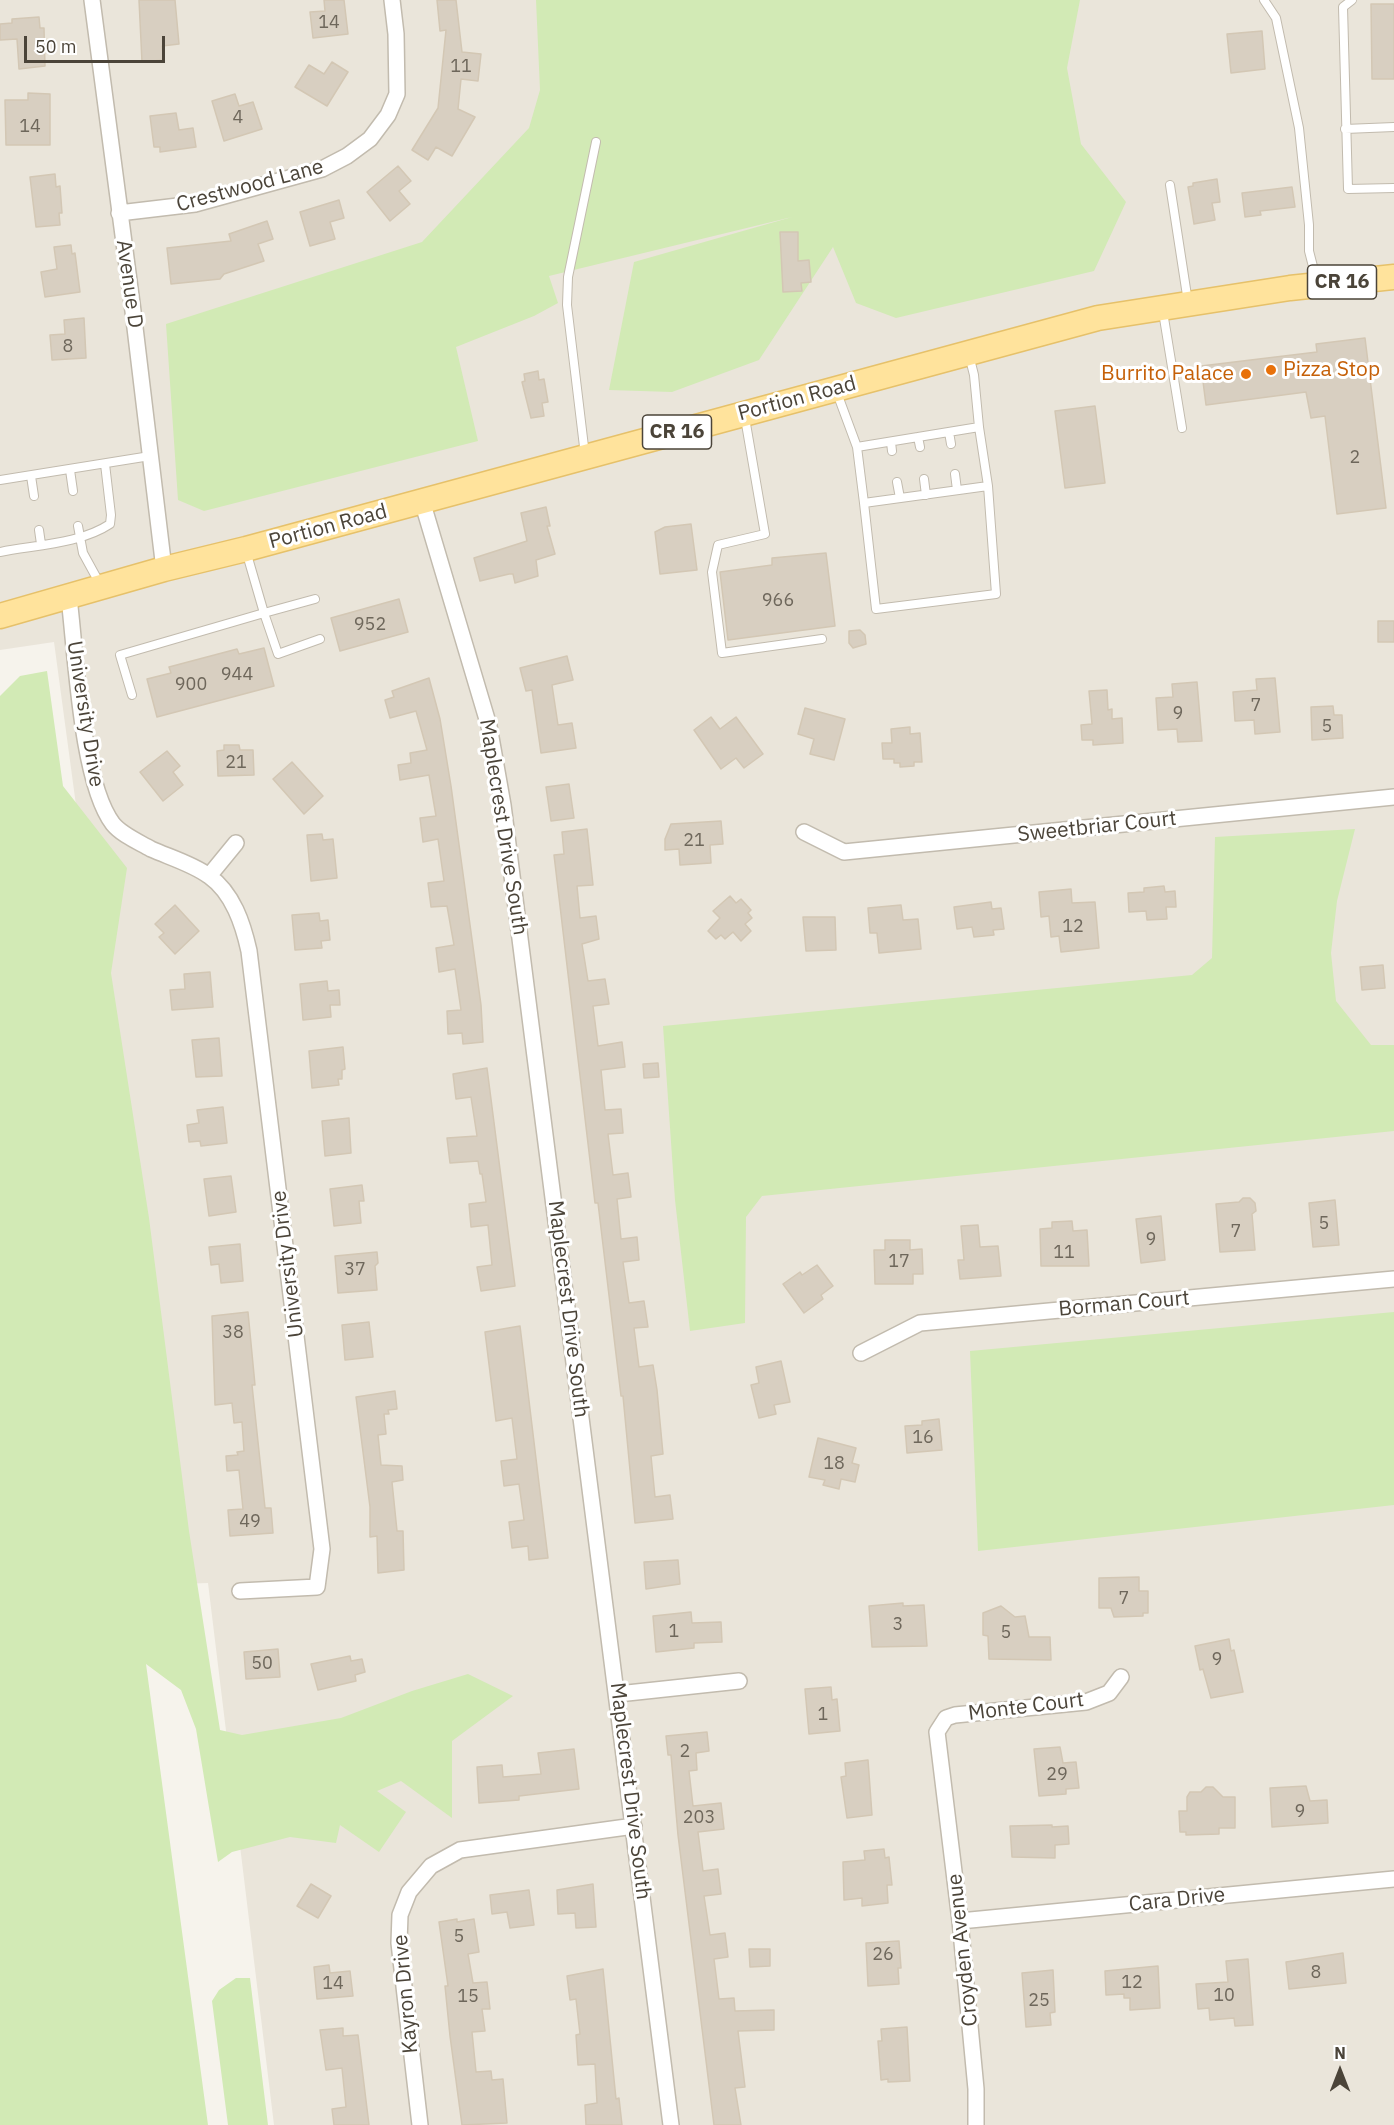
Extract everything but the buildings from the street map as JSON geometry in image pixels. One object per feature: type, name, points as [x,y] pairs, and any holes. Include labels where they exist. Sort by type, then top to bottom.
[{"type":"main road","name":"Portion Road","points":[[0,616],[164,569],[246,549],[1098,318],[1317,284],[1394,277]]},
{"type":"street","name":"Avenue D","points":[[92,0],[164,569]]},
{"type":"street","name":"Crestwood Lane","points":[[119,213],[195,204],[322,169],[347,156],[370,139],[388,115],[397,94],[396,34],[392,0]]},
{"type":"street","name":"Maplecrest Drive South","points":[[422,501],[489,726],[503,805],[618,1694],[671,2125]]},
{"type":"street","name":"University Drive","points":[[69,598],[87,750],[99,800],[114,826],[134,840],[209,876],[231,900],[244,930],[249,951],[322,1549],[317,1587],[240,1591]]},
{"type":"street","name":"Sweetbriar Court","points":[[804,832],[844,852],[1394,797]]},
{"type":"street","points":[[209,876],[236,843]]},
{"type":"street","name":"Borman Court","points":[[861,1353],[920,1323],[1394,1279]]},
{"type":"street","name":"Monte Court","points":[[944,1775],[938,1732],[946,1719],[955,1715],[1086,1702],[1108,1692],[1121,1677]]},
{"type":"street","points":[[618,1694],[739,1681]]},
{"type":"street","name":"Croyden Avenue","points":[[944,1775],[976,2089],[976,2125]]},
{"type":"street","name":"Kayron Drive","points":[[420,2125],[399,1943],[400,1915],[409,1892],[431,1866],[460,1850],[634,1826]]},
{"type":"street","name":"Cara Drive","points":[[960,1921],[1394,1879]]},
{"type":"lane","points":[[1264,0],[1276,18],[1299,128],[1309,225],[1309,251],[1317,284]]},
{"type":"lane","points":[[1352,0],[1343,7],[1348,189],[1394,188]]},
{"type":"lane","points":[[1345,129],[1394,127]]},
{"type":"lane","points":[[585,456],[567,305],[568,277],[596,142]]},
{"type":"lane","points":[[1170,185],[1180,266],[1189,303]]},
{"type":"lane","points":[[1162,308],[1182,428]]},
{"type":"lane","points":[[836,389],[857,447],[876,609],[996,594],[988,486],[974,375],[968,353]]},
{"type":"lane","points":[[744,414],[765,534],[718,545],[712,572],[722,653],[822,639]]},
{"type":"lane","points":[[857,447],[979,427]]},
{"type":"lane","points":[[949,432],[951,444]]},
{"type":"lane","points":[[918,437],[920,447]]},
{"type":"lane","points":[[891,442],[892,451]]},
{"type":"lane","points":[[0,480],[150,456]]},
{"type":"lane","points":[[0,552],[100,531],[110,524],[105,464]]},
{"type":"lane","points":[[70,470],[74,492]]},
{"type":"lane","points":[[955,474],[957,490]]},
{"type":"lane","points":[[31,476],[34,496]]},
{"type":"lane","points":[[924,479],[926,495]]},
{"type":"lane","points":[[897,482],[900,498]]},
{"type":"lane","points":[[864,503],[988,486]]},
{"type":"lane","points":[[78,526],[89,567],[102,588]]},
{"type":"lane","points":[[39,530],[41,544]]},
{"type":"lane","points":[[246,549],[278,654],[320,639]]},
{"type":"lane","points":[[132,695],[120,655],[315,599]]},
{"type":"shaded area","points":[[0,0],[1394,0],[1394,2125],[274,2125],[208,1583],[181,1584],[54,642],[0,650]]},
{"type":"green space","points":[[536,0],[1080,0],[1067,68],[1081,144],[1126,202],[1094,271],[896,318],[856,303],[833,247],[759,360],[672,392],[609,390],[634,262],[792,217],[549,276],[558,303],[534,316],[456,347],[478,441],[204,511],[178,500],[166,324],[422,242],[529,128],[540,90]]},
{"type":"green space","points":[[47,671],[63,786],[127,868],[111,973],[149,1218],[189,1531],[220,1730],[242,1735],[341,1718],[412,1691],[468,1674],[513,1696],[452,1741],[452,1818],[401,1781],[377,1791],[406,1812],[379,1852],[340,1825],[336,1843],[290,1837],[232,1852],[218,1862],[196,1729],[181,1690],[146,1664],[208,2125],[0,2125],[0,696],[20,676]]},
{"type":"green space","points":[[1355,829],[1337,901],[1331,953],[1336,1001],[1371,1045],[1394,1045],[1394,1131],[762,1196],[746,1217],[745,1323],[690,1331],[675,1200],[663,1026],[1192,975],[1212,958],[1215,837]]},
{"type":"green space","points":[[1394,1312],[1394,1505],[978,1551],[970,1351]]},
{"type":"green space","points":[[236,1978],[250,1978],[268,2125],[228,2125],[212,2001],[219,1990]]},
{"type":"place","name":"Pizza Stop","points":[[1271,370]]},
{"type":"place","name":"Burrito Palace","points":[[1246,374]]}]
